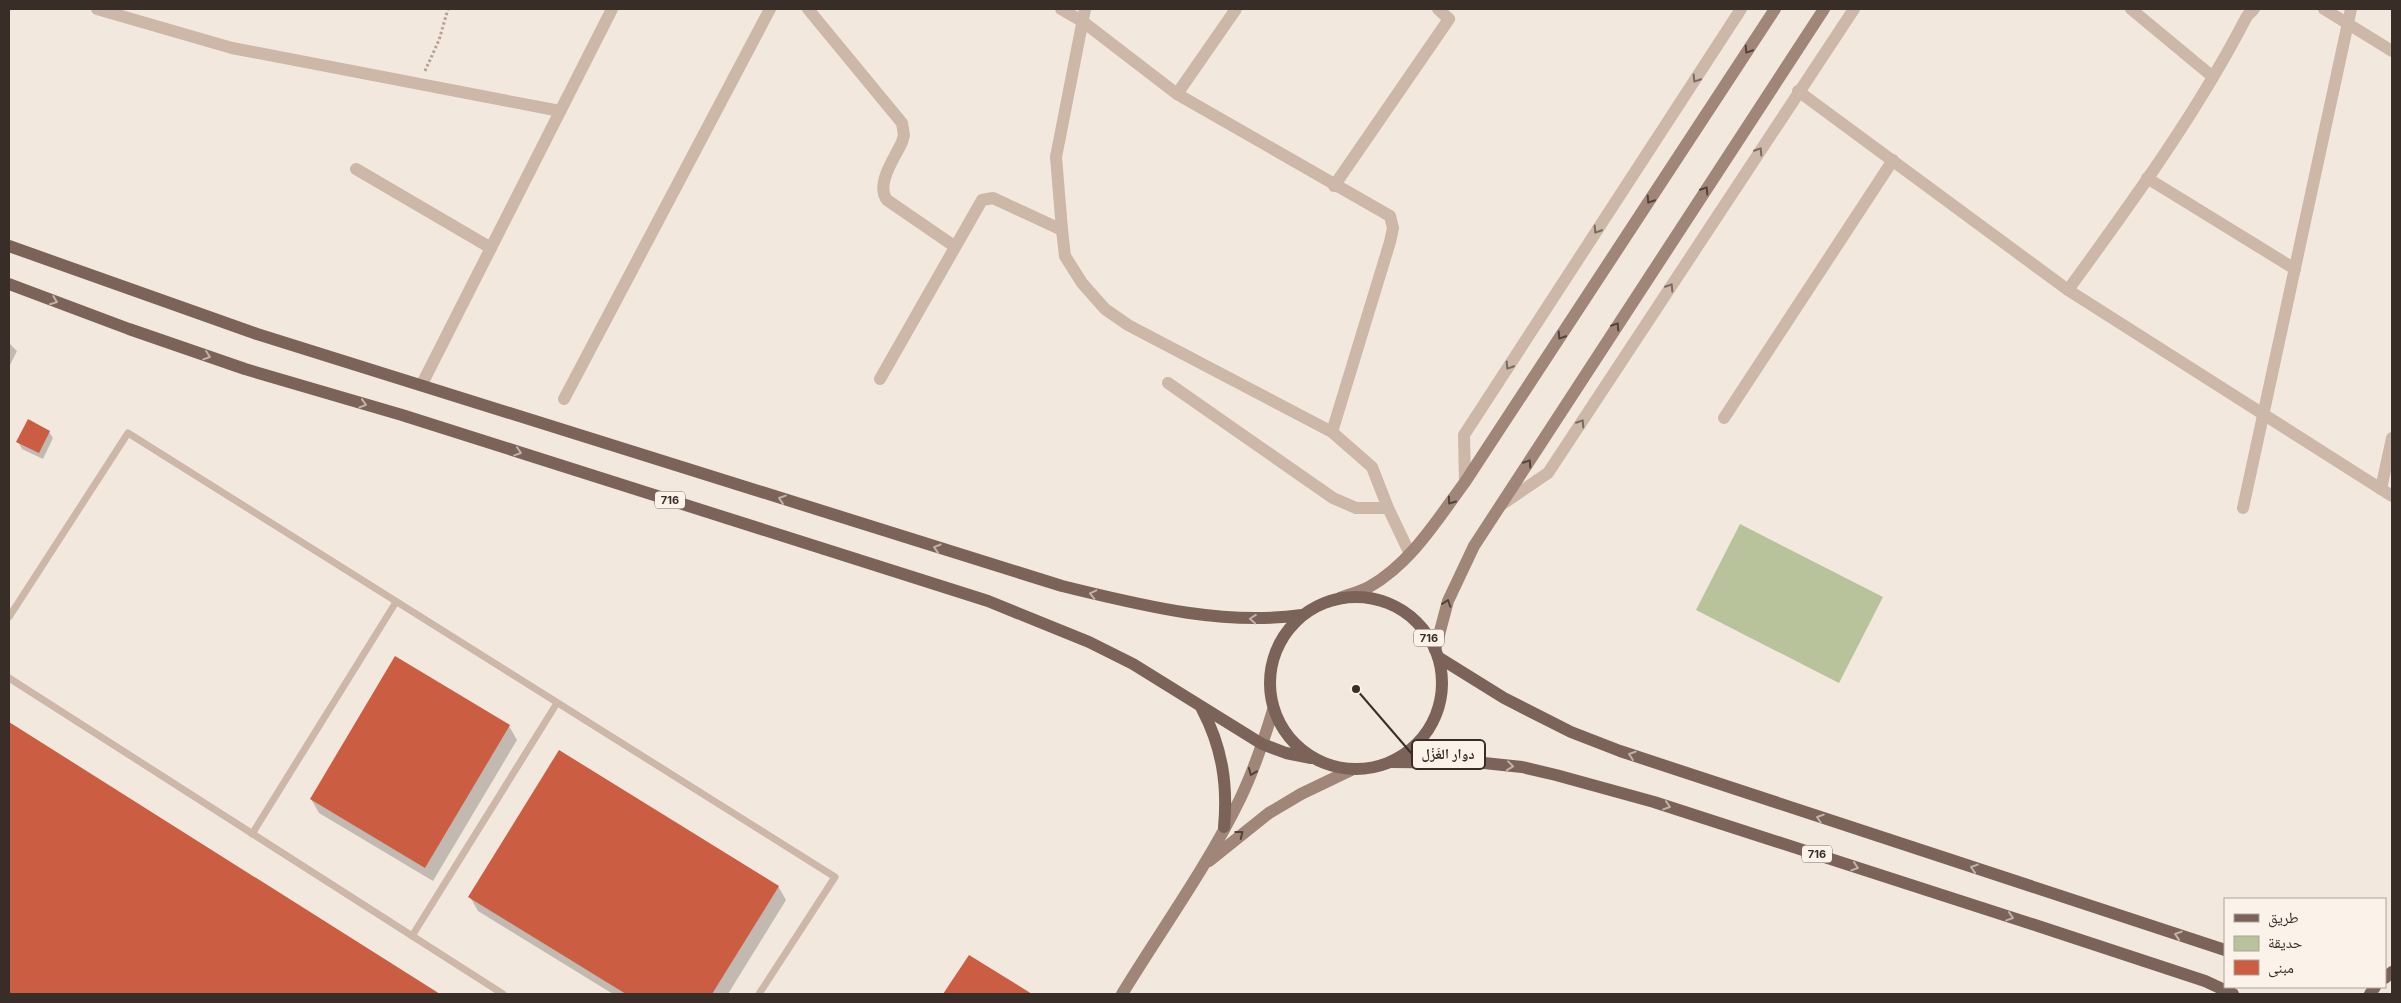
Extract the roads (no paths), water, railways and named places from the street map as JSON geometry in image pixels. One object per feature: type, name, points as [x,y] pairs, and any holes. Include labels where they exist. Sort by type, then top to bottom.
[{"type":"main road","points":[[1340,598],[1368,588],[1410,554],[1465,482],[1775,9]]},
{"type":"main road","points":[[1437,654],[1448,601],[1474,546],[1824,9]]},
{"type":"main road","name":"716","points":[[9,246],[257,334],[422,384],[1062,586],[1161,609],[1207,615],[1270,620],[1302,615]]},
{"type":"main road","name":"716","points":[[9,284],[128,329],[245,368],[402,415],[988,601],[1089,642],[1133,664],[1262,744],[1286,753],[1311,758],[1330,766],[1351,770],[1372,768],[1392,762],[1409,751],[1424,736],[1435,718],[1441,698],[1442,677],[1437,654],[1429,637],[1416,621],[1400,609],[1381,600],[1360,597],[1340,598],[1320,604],[1302,615],[1287,630],[1276,648],[1270,668],[1269,689],[1273,710],[1282,729],[1290,740],[1311,758]]},
{"type":"main road","name":"716","points":[[1437,654],[1526,710],[1571,732],[1620,751],[2224,950]]},
{"type":"main road","points":[[1200,706],[1212,728],[1222,760],[1227,802],[1224,827]]},
{"type":"main road","points":[[1122,994],[1203,866],[1224,827],[1249,778],[1273,710]]},
{"type":"main road","name":"716","points":[[1392,762],[1484,763],[1522,767],[1556,774],[1654,802],[2010,917],[2205,981],[2232,994]]},
{"type":"main road","points":[[1203,866],[1269,813],[1301,794],[1351,770]]},
{"type":"street","points":[[97,9],[232,48],[560,111]]},
{"type":"street","points":[[422,384],[612,9]]},
{"type":"street","points":[[564,399],[770,9]]},
{"type":"street","points":[[808,9],[902,123],[904,135],[902,142],[884,182],[883,195],[886,200],[954,246]]},
{"type":"street","points":[[1061,9],[1084,15],[1177,94],[1334,186],[1390,216],[1393,228],[1332,432]]},
{"type":"street","points":[[1334,186],[1449,19],[1438,9]]},
{"type":"street","points":[[1465,482],[1464,434],[1741,9]]},
{"type":"street","points":[[1499,506],[1548,473],[1798,91],[1854,9]]},
{"type":"street","points":[[2130,9],[2213,77]]},
{"type":"street","points":[[2068,290],[2198,103],[2247,16],[2254,9]]},
{"type":"street","points":[[2324,9],[2392,51]]},
{"type":"street","points":[[2243,508],[2352,9]]},
{"type":"street","points":[[1177,94],[1233,10]]},
{"type":"street","points":[[1084,15],[1056,157],[1065,256],[1082,284],[1105,309],[1128,325],[1332,432],[1372,466],[1388,508],[1410,554]]},
{"type":"street","points":[[1798,91],[2068,290],[2387,492],[2392,438]]},
{"type":"street","points":[[1724,418],[1893,160]]},
{"type":"street","points":[[356,169],[491,248]]},
{"type":"street","points":[[2147,178],[2295,269]]},
{"type":"street","points":[[880,379],[977,205],[987,198],[993,198],[1062,230]]},
{"type":"street","points":[[1168,383],[1332,498],[1356,508],[1388,508]]},
{"type":"lane","points":[[9,617],[128,433],[835,877],[759,994]]},
{"type":"lane","points":[[252,834],[396,602]]},
{"type":"lane","points":[[9,678],[503,994]]},
{"type":"lane","points":[[412,936],[557,703]]},
{"type":"place","name":"دوار الغَزْل","points":[[1356,689]]}]
